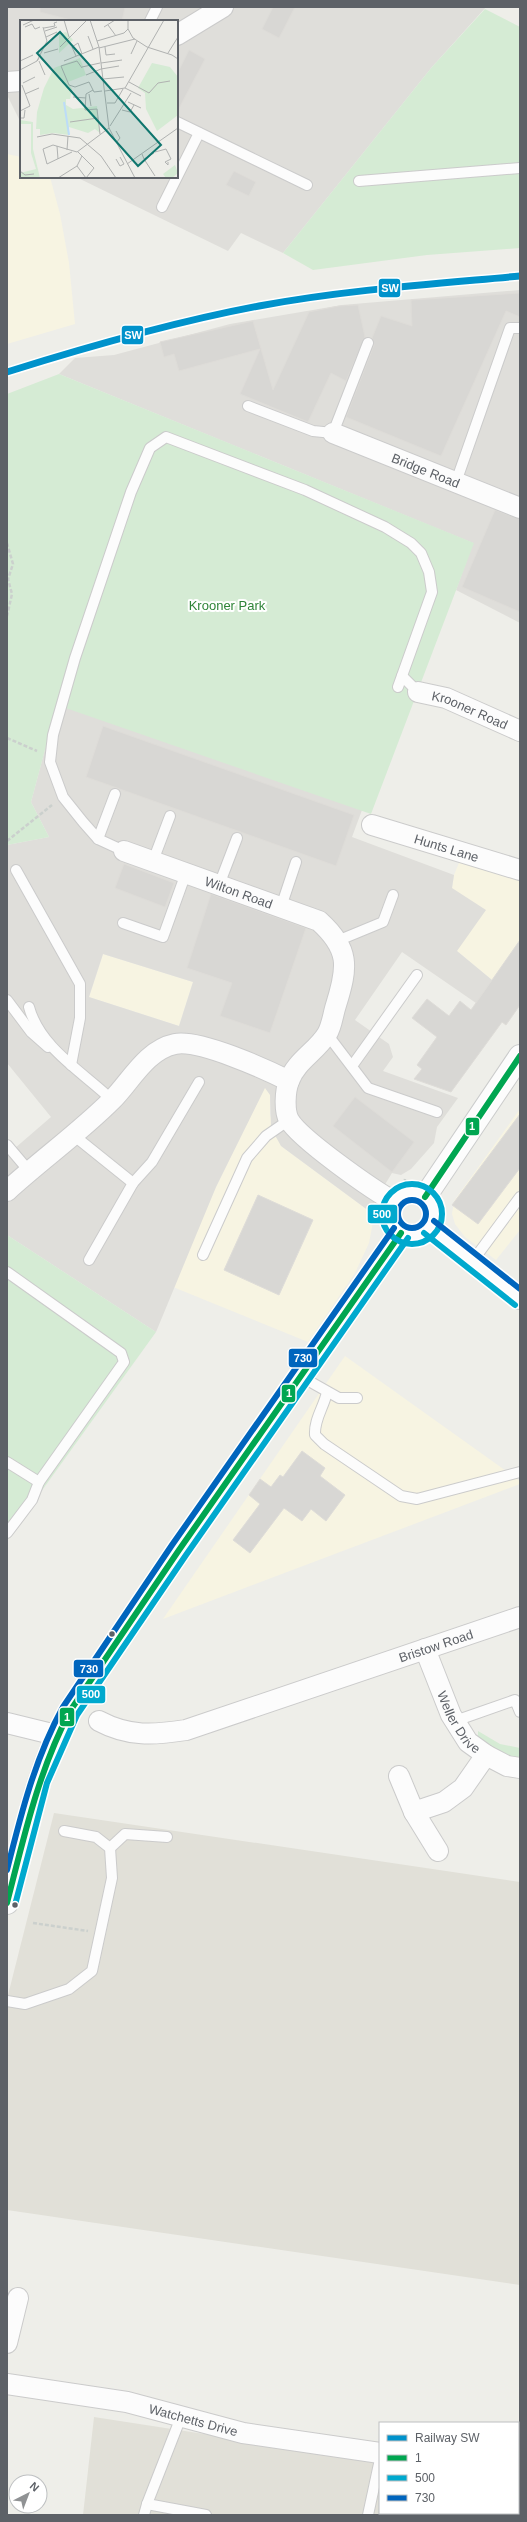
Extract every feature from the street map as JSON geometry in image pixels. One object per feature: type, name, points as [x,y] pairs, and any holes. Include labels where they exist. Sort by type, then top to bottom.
[{"type":"main road","points":[[425,1197],[520,1056]]},
{"type":"main road","points":[[410,1192],[425,1197],[434,1209],[434,1217],[429,1227],[418,1235],[401,1233],[392,1221],[390,1214],[395,1202],[403,1195],[410,1192]]},
{"type":"main road","points":[[7,1903],[40,1779],[56,1735],[114,1644],[401,1233]]},
{"type":"street","points":[[178,34],[223,7]]},
{"type":"street","points":[[7,82],[20,81]]},
{"type":"street","name":"Bridge Road","points":[[333,433],[520,508]]},
{"type":"street","name":"Krooner Road","points":[[418,692],[446,698],[520,732]]},
{"type":"street","name":"Hunts Lane","points":[[372,825],[520,870]]},
{"type":"street","name":"Wilton Road","points":[[124,851],[319,921],[337,941],[342,949],[344,977],[327,1034],[299,1064],[289,1081],[286,1103],[289,1120]]},
{"type":"street","points":[[7,1191],[112,1100],[145,1061],[160,1049],[174,1044],[189,1043],[265,1069],[289,1081]]},
{"type":"street","points":[[289,1120],[304,1136],[377,1192],[395,1202]]},
{"type":"street","points":[[429,1227],[520,1298]]},
{"type":"street","name":"Bristow Road","points":[[99,1721],[114,1729],[140,1735],[186,1730],[520,1617]]},
{"type":"street","name":"Weller Drive","points":[[425,1649],[455,1721],[468,1742],[486,1755],[507,1766],[520,1768]]},
{"type":"street","points":[[7,1723],[56,1735]]},
{"type":"street","points":[[414,1812],[444,1802],[463,1788],[486,1755]]},
{"type":"street","points":[[399,1776],[414,1812],[438,1852]]},
{"type":"street","points":[[7,2343],[18,2298]]},
{"type":"street","name":"Watchetts Drive","points":[[7,2384],[127,2402],[243,2433],[379,2453]]},
{"type":"lane","points":[[150,20],[157,7]]},
{"type":"lane","points":[[178,122],[307,185]]},
{"type":"lane","points":[[178,175],[199,133]]},
{"type":"lane","points":[[359,181],[520,168]]},
{"type":"lane","points":[[162,207],[176,178]]},
{"type":"lane","points":[[456,482],[510,328],[520,328]]},
{"type":"lane","points":[[248,406],[312,431],[333,433],[368,343]]},
{"type":"lane","name":"Wilton Road","points":[[124,851],[98,838],[63,797],[50,762],[53,735],[75,658],[131,492],[150,448],[166,437],[305,490],[385,527],[411,543],[421,554],[430,572],[432,592],[402,676]]},
{"type":"lane","points":[[398,687],[402,676],[418,692]]},
{"type":"lane","points":[[98,838],[115,794]]},
{"type":"lane","points":[[153,862],[170,816]]},
{"type":"lane","points":[[219,885],[237,838]]},
{"type":"lane","points":[[281,907],[296,862]]},
{"type":"lane","points":[[16,870],[80,984],[80,1018],[72,1065]]},
{"type":"lane","points":[[123,924],[163,937],[186,873]]},
{"type":"lane","points":[[337,941],[383,922],[393,895]]},
{"type":"lane","points":[[352,1066],[417,975]]},
{"type":"lane","points":[[7,1000],[32,1032],[72,1065],[88,1076],[112,1100]]},
{"type":"lane","points":[[29,1007],[33,1020],[61,1056]]},
{"type":"lane","points":[[327,1034],[368,1088],[437,1112]]},
{"type":"lane","points":[[89,1260],[133,1183],[152,1162],[199,1082]]},
{"type":"lane","points":[[203,1255],[247,1158],[266,1136],[289,1120]]},
{"type":"lane","points":[[72,1134],[133,1183]]},
{"type":"lane","points":[[7,1145],[29,1171]]},
{"type":"lane","points":[[472,1262],[520,1198]]},
{"type":"lane","points":[[7,1272],[121,1354],[124,1362],[39,1482],[32,1500],[7,1534]]},
{"type":"lane","points":[[300,1376],[339,1398],[356,1398]]},
{"type":"lane","points":[[327,1392],[324,1407],[315,1426],[315,1435],[324,1444],[401,1496],[416,1499],[520,1472]]},
{"type":"lane","points":[[7,1462],[39,1482]]},
{"type":"lane","points":[[455,1721],[515,1700],[520,1712]]},
{"type":"lane","points":[[7,2001],[25,2004],[69,1989],[92,1971],[112,1878],[110,1848],[96,1837],[64,1831]]},
{"type":"lane","points":[[110,1848],[125,1834],[168,1837]]},
{"type":"lane","points":[[144,2515],[160,2468],[181,2417]]},
{"type":"lane","points":[[368,2515],[379,2464]]},
{"type":"lane","points":[[147,2504],[206,2515]]},
{"type":"path","points":[[7,544],[13,564],[8,579],[12,594],[7,616]]},
{"type":"path","points":[[7,738],[34,748],[50,762]]},
{"type":"path","points":[[7,840],[63,797]]},
{"type":"path","points":[[34,1923],[100,1933]]},
{"type":"shaded area","points":[[7,7],[486,7],[432,67],[283,253],[241,233],[228,251],[78,178],[178,178],[178,20],[20,20],[20,121],[7,95]]},
{"type":"shaded area","points":[[7,154],[20,157],[20,178],[50,178],[60,214],[69,263],[75,324],[7,344]]},
{"type":"shaded area","points":[[520,290],[520,623],[456,590],[473,543],[59,374],[75,358],[114,355],[230,324],[342,305]]},
{"type":"shaded area","points":[[57,704],[362,810],[352,837],[454,875],[452,888],[486,910],[457,951],[492,980],[476,1003],[402,952],[355,1020],[389,1044],[393,1057],[383,1071],[458,1098],[437,1127],[434,1143],[411,1169],[401,1175],[392,1173],[369,1211],[281,1146],[271,1128],[270,1095],[265,1088],[216,1187],[156,1332],[7,1235],[7,1155],[51,1117],[7,1063],[7,845],[49,837],[31,802]],"holes":[[[103,954],[193,982],[179,1026],[89,997]]]},
{"type":"shaded area","points":[[461,858],[520,877],[520,1005],[506,1025],[476,1003],[492,980],[457,951],[452,888],[454,875]]},
{"type":"shaded area","points":[[103,954],[193,982],[179,1026],[89,997]]},
{"type":"shaded area","points":[[265,1087],[270,1094],[270,1115],[281,1146],[369,1211],[373,1222],[369,1243],[355,1273],[308,1342],[173,1287],[216,1187]]},
{"type":"shaded area","points":[[520,1109],[520,1230],[496,1260],[465,1237],[455,1224],[452,1214],[454,1201]]},
{"type":"shaded area","points":[[345,1356],[520,1481],[520,1484],[163,1619]]},
{"type":"shaded area","points":[[54,1813],[520,1882],[520,2285],[7,2210],[7,1999]]},
{"type":"shaded area","points":[[94,2417],[379,2461],[379,2514],[519,2514],[520,2483],[520,2515],[83,2515]]},
{"type":"green space","points":[[485,9],[520,27],[520,248],[427,255],[313,270],[283,253],[432,67]]},
{"type":"green space","name":"Krooner Park","points":[[59,374],[474,543],[371,814],[57,705],[31,802],[49,837],[7,845],[7,394]]},
{"type":"green space","points":[[7,1235],[156,1332],[7,1539]]},
{"type":"green space","points":[[478,1731],[500,1744],[520,1748],[520,1758],[505,1755],[478,1739]]},
{"type":"building","points":[[40,7],[125,7],[122,20],[71,20],[40,12]]},
{"type":"building","points":[[273,7],[295,7],[279,38],[262,29]]},
{"type":"building","points":[[189,50],[205,59],[178,110],[178,72]]},
{"type":"building","points":[[234,171],[256,182],[249,196],[226,185]]},
{"type":"building","points":[[520,293],[520,317],[506,311],[441,456],[346,417],[374,345],[372,338],[381,316],[412,326],[411,300]]},
{"type":"building","points":[[358,305],[365,337],[346,381],[331,373],[308,422],[240,394],[260,349],[179,371],[174,354],[164,357],[160,342],[253,321],[273,390],[309,312],[339,306]]},
{"type":"building","points":[[495,510],[520,519],[520,612],[462,587]]},
{"type":"building","points":[[103,726],[354,815],[336,866],[86,777]]},
{"type":"building","points":[[124,864],[174,883],[165,907],[115,888]]},
{"type":"building","points":[[211,894],[306,928],[270,1033],[220,1016],[232,983],[187,968]]},
{"type":"building","points":[[520,940],[520,1005],[506,1025],[502,1022],[451,1092],[414,1079],[422,1069],[417,1065],[437,1037],[412,1018],[427,999],[449,1016],[460,1001],[471,1010]]},
{"type":"building","points":[[355,1097],[414,1142],[392,1172],[333,1126]]},
{"type":"building","points":[[520,1114],[520,1168],[478,1224],[452,1205]]},
{"type":"building","points":[[258,1195],[313,1220],[279,1295],[224,1270]]},
{"type":"building","points":[[302,1451],[325,1468],[320,1476],[345,1495],[326,1521],[311,1509],[302,1521],[284,1508],[250,1553],[233,1540],[260,1504],[249,1495],[260,1479],[271,1487],[280,1475],[283,1477]]},
{"type":"rail line","name":"SW","points":[[7,372],[132,335],[195,319],[291,300],[422,285],[520,276]]},
{"type":"transit line","name":"1","points":[[425,1197],[520,1056]]},
{"type":"transit line","name":"500","points":[[412,1184],[428,1189],[433,1193],[437,1198],[442,1214],[437,1230],[433,1235],[428,1239],[412,1244],[396,1239],[391,1235],[387,1230],[382,1214],[387,1198],[391,1193],[396,1189],[412,1184]]},
{"type":"transit line","name":"730","points":[[412,1200],[422,1204],[426,1214],[422,1224],[412,1228],[402,1224],[398,1214],[402,1204],[412,1200]]},
{"type":"transit line","name":"730","points":[[434,1221],[520,1289]]},
{"type":"transit line","name":"730","points":[[7,1870],[23,1807],[37,1766],[44,1746],[63,1707],[172,1545],[394,1228]]},
{"type":"transit line","name":"1","points":[[7,1903],[40,1781],[70,1711],[179,1550],[401,1233]]},
{"type":"transit line","name":"500","points":[[424,1233],[515,1305]]},
{"type":"transit line","name":"500","points":[[15,1905],[47,1783],[77,1715],[186,1555],[408,1238]]}]
